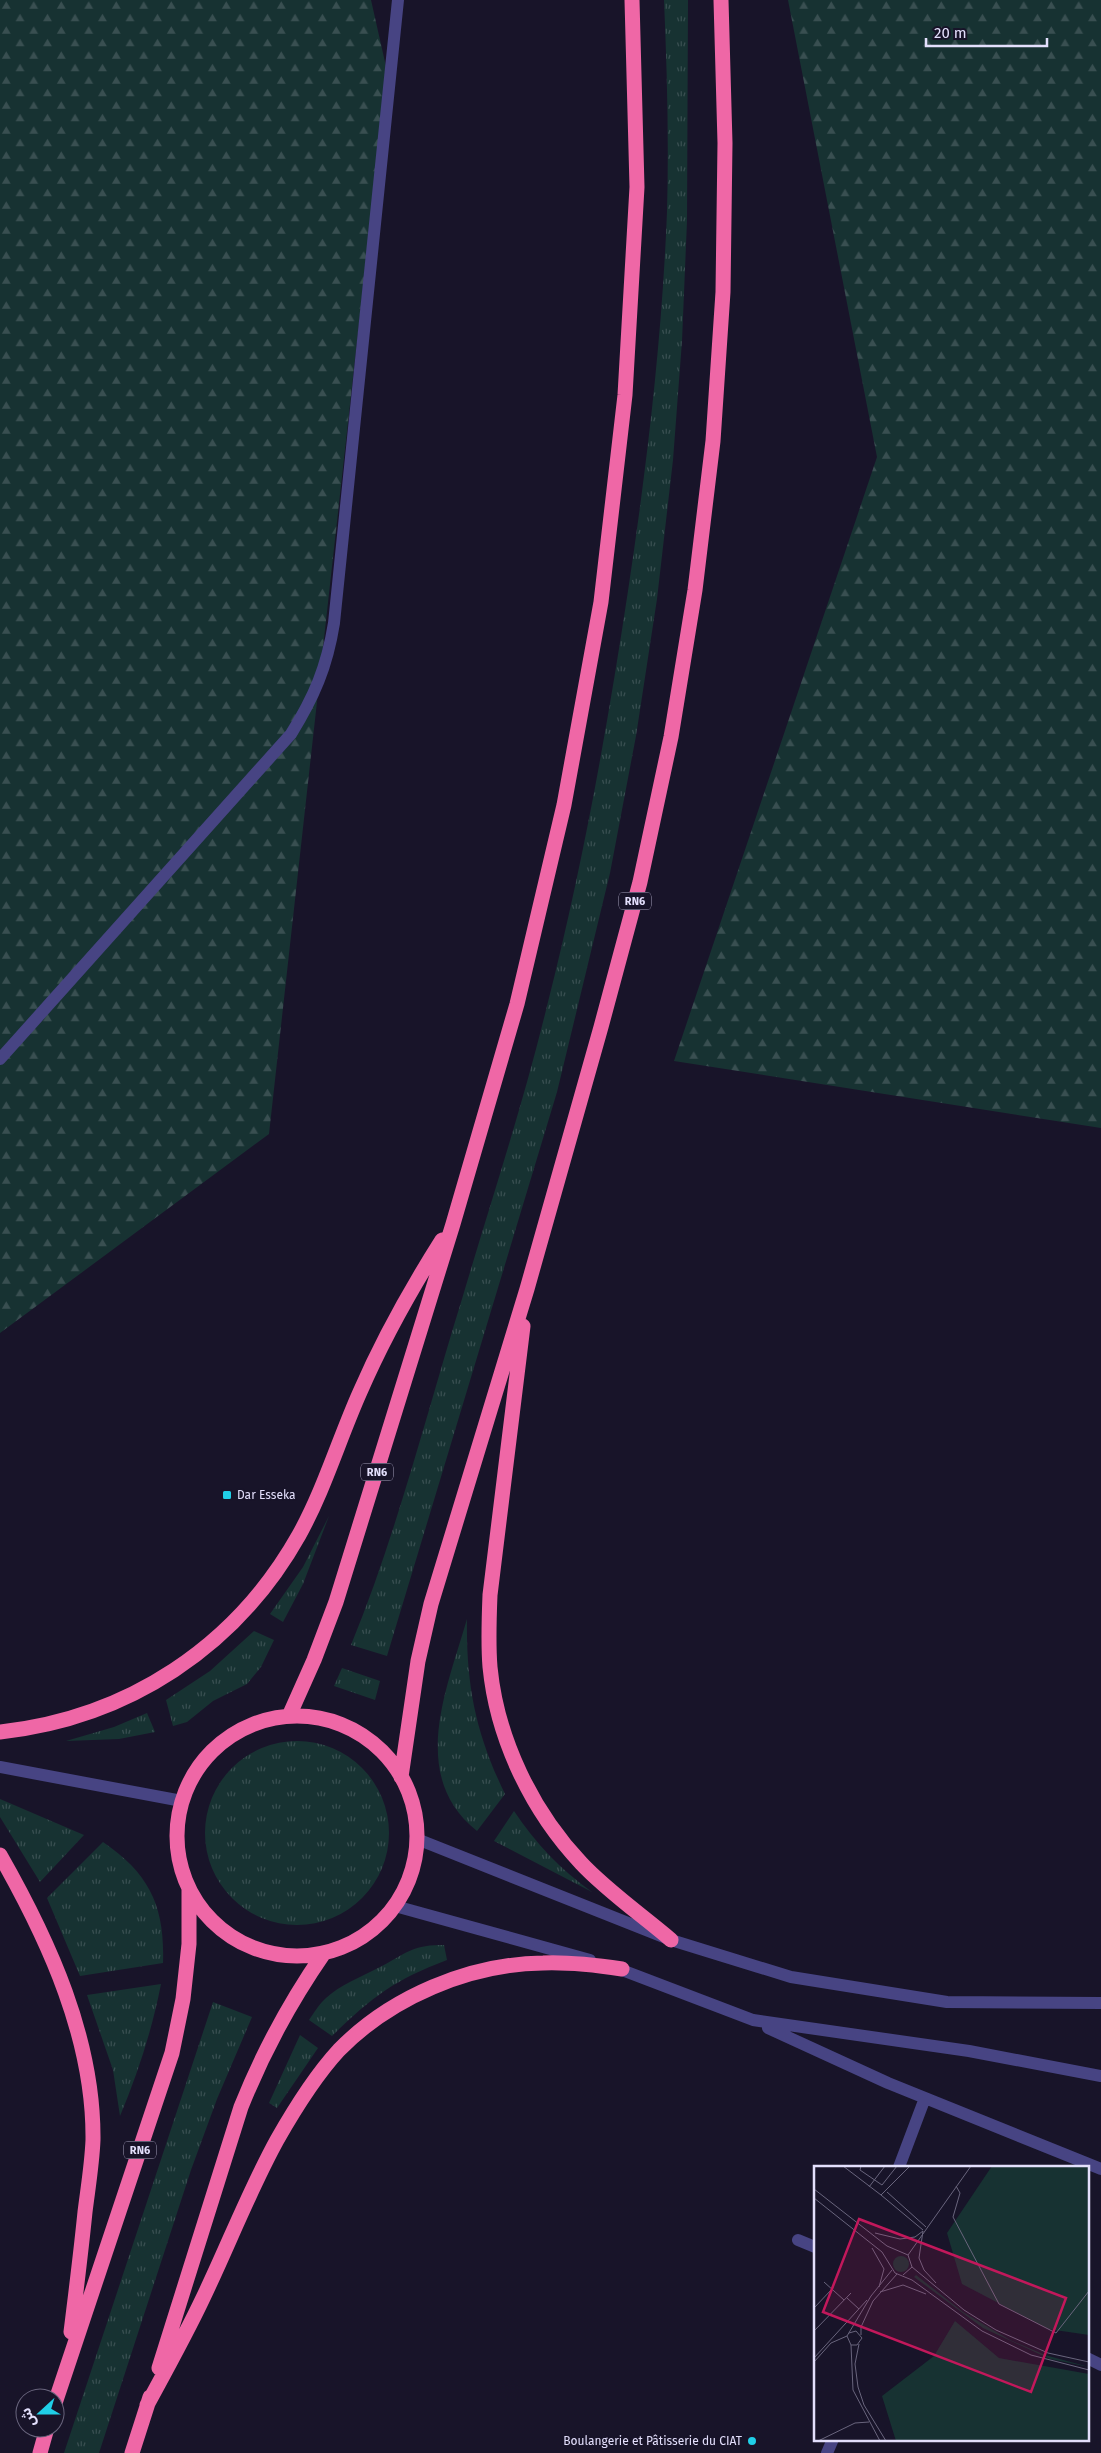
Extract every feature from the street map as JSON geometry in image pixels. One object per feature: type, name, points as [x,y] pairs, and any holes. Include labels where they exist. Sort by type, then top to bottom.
[{"type":"highway","name":"RN6","points":[[60,2388],[172,2053],[183,1999],[189,1944],[189,1889],[180,1861],[177,1830],[182,1802],[198,1768],[222,1742],[254,1724],[289,1716],[336,1602],[453,1224],[520,995],[564,805],[601,602],[625,395],[637,187],[632,0]]},
{"type":"highway","name":"RN6","points":[[401,1777],[418,1661],[431,1604],[527,1289],[640,882],[671,737],[696,590],[713,442],[723,292],[725,143],[721,0]]},
{"type":"highway","points":[[0,1732],[31,1729],[78,1717],[124,1699],[167,1676],[207,1647],[242,1613],[274,1575],[300,1534],[336,1452],[359,1392],[387,1335],[418,1278],[453,1224]]},
{"type":"highway","points":[[527,1289],[490,1595],[490,1668],[497,1704],[507,1740],[521,1774],[538,1806],[559,1836],[582,1864],[671,1940]]},
{"type":"highway","points":[[189,1889],[203,1912],[223,1930],[246,1944],[271,1954],[298,1956],[324,1953],[351,1944],[375,1927],[395,1906],[406,1885],[414,1863],[417,1839],[410,1797],[401,1777],[381,1750],[354,1730],[322,1719],[289,1716]]},
{"type":"highway","points":[[0,1855],[22,1894],[46,1944],[78,2032],[87,2067],[92,2104],[93,2141],[68,2362]]},
{"type":"highway","points":[[132,2453],[241,2107],[254,2075],[281,2020],[324,1953]]},
{"type":"highway","points":[[147,2405],[203,2299],[277,2140],[310,2087],[339,2051],[373,2020],[413,1996],[455,1978],[500,1968],[541,1963],[581,1963],[622,1969]]},
{"type":"highway","points":[[40,2453],[44,2438]]},
{"type":"street","points":[[0,1059],[290,734],[310,702],[322,677],[334,623],[398,0]]},
{"type":"street","points":[[0,1767],[182,1802]]},
{"type":"street","points":[[417,1839],[671,1940],[791,1977],[947,2002],[1101,2002]]},
{"type":"street","points":[[395,1906],[622,1969],[752,2020],[888,2083],[1101,2169]]},
{"type":"street","points":[[752,2020],[970,2051],[1101,2076]]},
{"type":"street","points":[[899,2166],[925,2098]]},
{"type":"street","points":[[798,2240],[814,2246]]},
{"type":"street","points":[[1088,2358],[1101,2365]]},
{"type":"street","points":[[828,2453],[833,2440]]},
{"type":"green space","points":[[0,0],[371,0],[387,71],[269,1134],[0,1333]]},
{"type":"green space","points":[[664,0],[688,0],[687,221],[682,341],[673,460],[657,599],[636,736],[610,873],[557,1092],[387,1656],[351,1645],[368,1603],[397,1517],[528,1080],[560,955],[593,799],[611,695],[628,591],[653,402],[665,260],[668,159]]},
{"type":"green space","points":[[788,0],[1101,0],[1101,1128],[674,1061],[877,457]]},
{"type":"green space","points":[[329,1516],[303,1584],[283,1622],[270,1614],[303,1567]]},
{"type":"green space","points":[[467,1619],[468,1666],[475,1709],[487,1751],[505,1794],[477,1831],[456,1809],[444,1785],[438,1758],[443,1702]]},
{"type":"green space","points":[[254,1631],[274,1640],[261,1667],[247,1684],[213,1701],[187,1722],[173,1726],[166,1700],[210,1671]]},
{"type":"green space","points":[[342,1668],[380,1681],[375,1700],[334,1686]]},
{"type":"green space","points":[[147,1713],[155,1732],[119,1739],[66,1741],[114,1727]]},
{"type":"green space","points":[[288,1741],[306,1741],[332,1748],[348,1756],[362,1768],[374,1782],[382,1798],[389,1824],[389,1842],[382,1868],[374,1884],[362,1898],[348,1910],[324,1921],[306,1925],[288,1925],[270,1921],[246,1910],[220,1884],[209,1860],[205,1842],[205,1824],[209,1806],[220,1782],[246,1756],[270,1745]]},
{"type":"green space","points":[[0,1799],[84,1835],[40,1882],[0,1817]]},
{"type":"green space","points":[[514,1811],[549,1855],[592,1892],[494,1841]]},
{"type":"green space","points":[[103,1842],[132,1867],[143,1880],[151,1894],[161,1925],[163,1963],[80,1976],[47,1898]]},
{"type":"green space","points":[[444,1945],[447,1960],[412,1975],[385,1991],[359,2010],[332,2036],[309,2020],[323,2000],[343,1985],[415,1949],[423,1946]]},
{"type":"green space","points":[[161,1984],[144,2051],[120,2116],[113,2070],[87,1995]]},
{"type":"green space","points":[[213,2002],[252,2017],[217,2099],[191,2170],[99,2453],[64,2453]]},
{"type":"green space","points":[[300,2035],[318,2048],[277,2108],[269,2103]]},
{"type":"place","name":"Dar Esseka","points":[[227,1495]]},
{"type":"place","name":"Boulangerie et Pâtisserie du CIAT","points":[[752,2441]]}]
